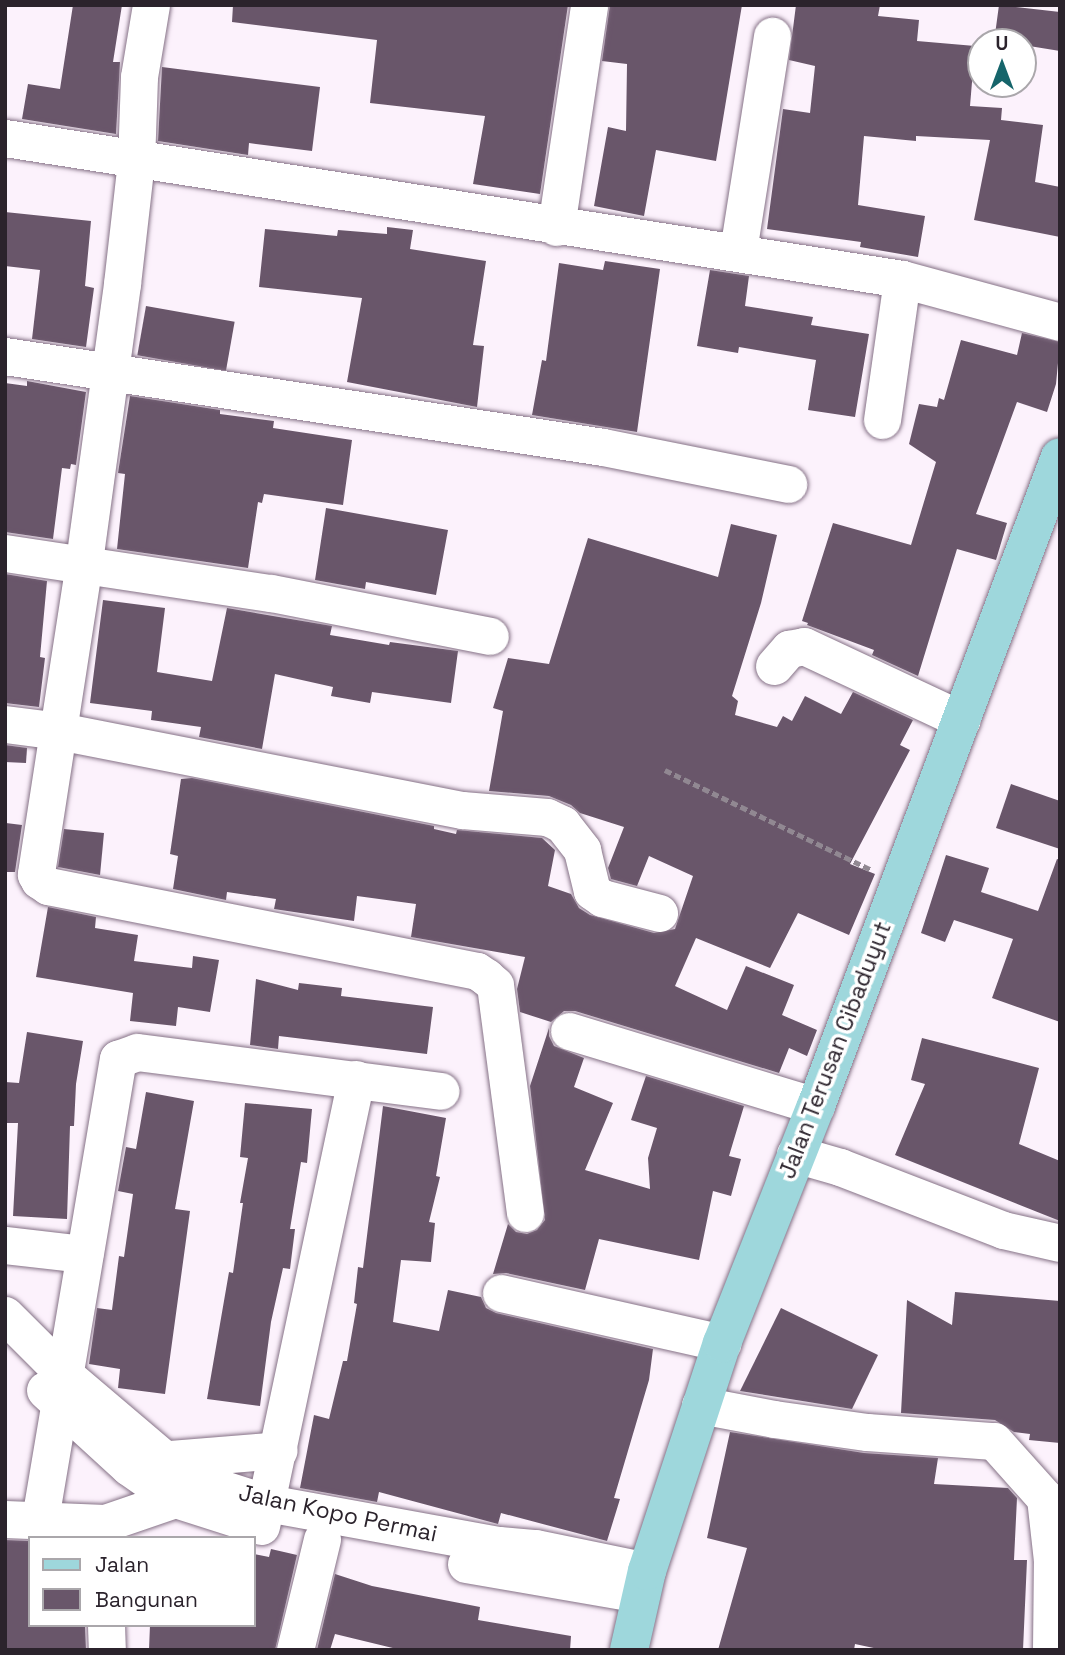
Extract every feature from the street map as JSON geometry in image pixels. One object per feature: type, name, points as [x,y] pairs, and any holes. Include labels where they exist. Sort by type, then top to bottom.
[{"type":"main road","name":"Jalan Terusan Cibaduyut","points":[[629,1650],[644,1583],[722,1343],[816,1106],[1060,457]]},
{"type":"street","points":[[151,5],[139,77],[136,161],[84,563],[35,868],[43,884],[477,971],[495,985],[525,1213]]},
{"type":"street","points":[[556,227],[589,5]]},
{"type":"street","points":[[738,251],[772,36]]},
{"type":"street","points":[[5,138],[136,161],[556,227],[738,251],[902,279],[1060,322]]},
{"type":"street","points":[[882,420],[902,279]]},
{"type":"street","points":[[5,356],[616,449],[788,484]]},
{"type":"street","points":[[5,553],[271,593],[489,636]]},
{"type":"street","points":[[774,666],[789,649],[804,646],[962,720]]},
{"type":"street","points":[[5,724],[58,731],[462,810],[547,817],[562,824],[583,850],[592,891],[602,898],[659,913]]},
{"type":"street","points":[[569,1031],[816,1106]]},
{"type":"street","points":[[175,1499],[105,1530],[22,1519],[61,1389],[118,1059],[137,1052],[441,1091]]},
{"type":"street","points":[[264,1515],[356,1079]]},
{"type":"street","points":[[795,1154],[841,1167],[992,1227],[1060,1243]]},
{"type":"street","points":[[5,1245],[84,1254]]},
{"type":"street","points":[[501,1293],[722,1343]]},
{"type":"street","name":"Jalan Kopo Permai","points":[[5,1315],[61,1389]]},
{"type":"street","name":"Jalan Kopo Permai","points":[[5,1349],[61,1389],[147,1462],[175,1499],[376,1536],[499,1545],[535,1562],[644,1583]]},
{"type":"street","points":[[700,1405],[867,1432],[994,1441],[1052,1494],[1056,1560],[1051,1650]]},
{"type":"street","points":[[147,1462],[279,1450]]},
{"type":"street","name":"Jalan Kopo Permai","points":[[147,1462],[211,1485],[264,1515],[322,1539],[376,1536]]},
{"type":"street","points":[[295,1650],[322,1539]]},
{"type":"street","points":[[106,1627],[107,1650]]},
{"type":"path","points":[[665,770],[900,883]]},
{"type":"building","points":[[73,5],[122,5],[113,62],[120,62],[116,134],[22,119],[28,84],[60,89]]},
{"type":"building","points":[[233,5],[568,5],[540,194],[473,184],[485,116],[370,103],[377,40],[232,22]]},
{"type":"building","points":[[610,5],[742,5],[716,161],[656,150],[644,216],[594,206],[608,127],[626,131],[627,64],[602,61]]},
{"type":"building","points":[[796,5],[880,5],[878,16],[919,20],[917,41],[967,45],[967,98],[971,98],[970,106],[1002,108],[1001,120],[1043,125],[1035,182],[1060,187],[1060,237],[974,220],[990,140],[916,136],[916,141],[864,136],[858,205],[925,216],[918,257],[860,247],[861,242],[767,229],[783,109],[810,113],[815,66],[789,60]]},
{"type":"building","points":[[999,5],[1060,12],[1060,51],[1037,47],[1037,28],[996,28]]},
{"type":"building","points":[[162,67],[320,87],[312,151],[249,143],[248,155],[158,141]]},
{"type":"building","points":[[5,212],[91,221],[85,286],[94,288],[86,347],[32,339],[40,270],[5,266]]},
{"type":"building","points":[[387,227],[413,230],[410,249],[486,261],[473,345],[484,346],[477,407],[347,382],[362,298],[259,287],[265,229],[337,236],[338,230],[387,234]]},
{"type":"building","points":[[605,261],[660,269],[637,432],[532,415],[542,360],[546,361],[559,263],[603,270]]},
{"type":"building","points":[[710,270],[749,276],[745,306],[813,317],[811,325],[869,334],[855,417],[808,410],[816,360],[739,347],[738,353],[697,346]]},
{"type":"building","points":[[146,306],[235,322],[226,371],[137,355]]},
{"type":"building","points":[[1022,333],[1060,342],[1056,384],[1047,412],[1017,402],[976,514],[1007,523],[996,560],[957,549],[918,676],[872,655],[874,650],[807,625],[808,623],[802,621],[833,523],[911,545],[936,462],[909,444],[919,404],[937,407],[939,398],[944,400],[961,340],[1017,355]]},
{"type":"building","points":[[27,381],[86,392],[76,465],[71,464],[70,469],[62,468],[53,539],[5,532],[5,383],[27,386]]},
{"type":"building","points":[[130,396],[220,410],[220,414],[274,421],[273,428],[352,440],[343,505],[264,494],[262,503],[258,502],[248,568],[117,549],[125,474],[118,473]]},
{"type":"building","points":[[326,508],[448,530],[436,595],[366,582],[365,589],[315,580]]},
{"type":"building","points":[[731,524],[777,535],[761,603],[732,696],[738,701],[735,715],[777,727],[783,716],[792,721],[805,696],[841,714],[853,692],[913,720],[900,745],[910,750],[850,864],[875,874],[849,935],[798,913],[770,968],[696,938],[675,986],[727,1010],[746,966],[794,985],[782,1015],[817,1030],[807,1056],[789,1048],[779,1073],[575,1011],[564,1011],[551,1022],[520,1012],[517,989],[525,957],[411,937],[416,904],[357,896],[354,921],[274,909],[276,899],[227,892],[226,900],[173,889],[178,856],[170,854],[181,779],[192,778],[434,826],[434,829],[456,834],[457,830],[542,838],[555,850],[548,886],[571,894],[579,908],[590,915],[654,933],[675,929],[693,876],[649,856],[637,886],[611,879],[608,868],[624,827],[580,813],[571,805],[549,796],[489,791],[503,711],[493,708],[508,658],[549,664],[588,538],[718,577]]},
{"type":"building","points":[[5,574],[47,581],[40,657],[45,658],[39,707],[5,703]]},
{"type":"building","points":[[103,600],[165,608],[157,672],[212,681],[227,608],[332,626],[330,635],[389,645],[390,642],[458,651],[451,703],[372,692],[370,703],[331,696],[333,687],[275,674],[262,749],[199,737],[201,727],[151,720],[152,711],[90,703]]},
{"type":"building","points":[[5,745],[27,748],[26,763],[5,762]]},
{"type":"building","points":[[1011,784],[1060,801],[1060,849],[996,828]]},
{"type":"building","points":[[6,823],[22,825],[15,872],[6,872]]},
{"type":"building","points":[[64,829],[104,833],[100,875],[58,867]]},
{"type":"building","points":[[946,855],[989,868],[981,892],[1038,911],[1057,859],[1060,860],[1060,1022],[992,998],[1013,939],[954,920],[945,942],[921,933]]},
{"type":"building","points":[[48,907],[96,917],[95,928],[138,935],[134,961],[192,968],[193,956],[219,960],[210,1012],[178,1007],[176,1026],[130,1021],[133,993],[36,977]]},
{"type":"building","points":[[256,979],[298,990],[299,983],[342,988],[341,996],[433,1007],[427,1054],[279,1036],[278,1049],[250,1045]]},
{"type":"building","points":[[549,1028],[549,1036],[554,1046],[584,1058],[574,1087],[613,1103],[585,1170],[650,1189],[648,1158],[657,1128],[631,1120],[646,1076],[744,1106],[729,1156],[741,1159],[731,1196],[713,1191],[699,1260],[599,1239],[585,1290],[506,1273],[493,1274],[508,1224],[516,1232],[527,1234],[537,1230],[545,1220],[530,1086]]},
{"type":"building","points":[[27,1032],[83,1041],[76,1084],[74,1126],[70,1126],[67,1219],[13,1216],[18,1123],[5,1123],[5,1082],[19,1083]]},
{"type":"building","points":[[922,1038],[1039,1068],[1019,1144],[1060,1161],[1060,1221],[895,1155],[925,1084],[911,1080]]},
{"type":"building","points":[[146,1092],[194,1101],[175,1209],[190,1211],[165,1394],[118,1388],[120,1369],[89,1364],[97,1308],[112,1310],[119,1256],[124,1257],[133,1194],[118,1191],[126,1147],[136,1149]]},
{"type":"building","points":[[245,1103],[312,1109],[307,1163],[301,1162],[290,1229],[295,1229],[290,1269],[283,1268],[271,1322],[260,1406],[207,1399],[229,1272],[233,1273],[243,1203],[240,1203],[248,1158],[240,1157]]},
{"type":"building","points":[[383,1106],[446,1118],[436,1176],[440,1177],[429,1222],[435,1223],[431,1262],[401,1260],[393,1322],[439,1331],[448,1290],[481,1297],[486,1308],[496,1313],[653,1349],[649,1380],[614,1498],[620,1499],[607,1541],[501,1513],[498,1524],[379,1492],[377,1502],[300,1488],[314,1415],[329,1419],[343,1361],[347,1361],[357,1304],[354,1303],[358,1267],[363,1268]]},
{"type":"building","points":[[955,1292],[1060,1301],[1060,1443],[1029,1440],[1030,1434],[1014,1432],[995,1420],[901,1413],[907,1300],[952,1325]]},
{"type":"building","points":[[781,1308],[878,1355],[852,1409],[740,1391]]},
{"type":"building","points":[[730,1432],[864,1453],[938,1458],[934,1484],[1008,1488],[1017,1498],[1014,1560],[1027,1560],[1023,1650],[883,1650],[855,1644],[854,1650],[718,1650],[747,1548],[707,1538]]},
{"type":"building","points":[[5,1540],[28,1541],[28,1627],[85,1627],[86,1650],[5,1650]]},
{"type":"building","points":[[271,1549],[297,1555],[275,1650],[149,1650],[150,1627],[256,1627],[256,1554],[269,1557]]},
{"type":"building","points":[[335,1574],[372,1586],[480,1607],[478,1620],[571,1636],[570,1650],[401,1650],[335,1634],[330,1650],[317,1650]]}]
